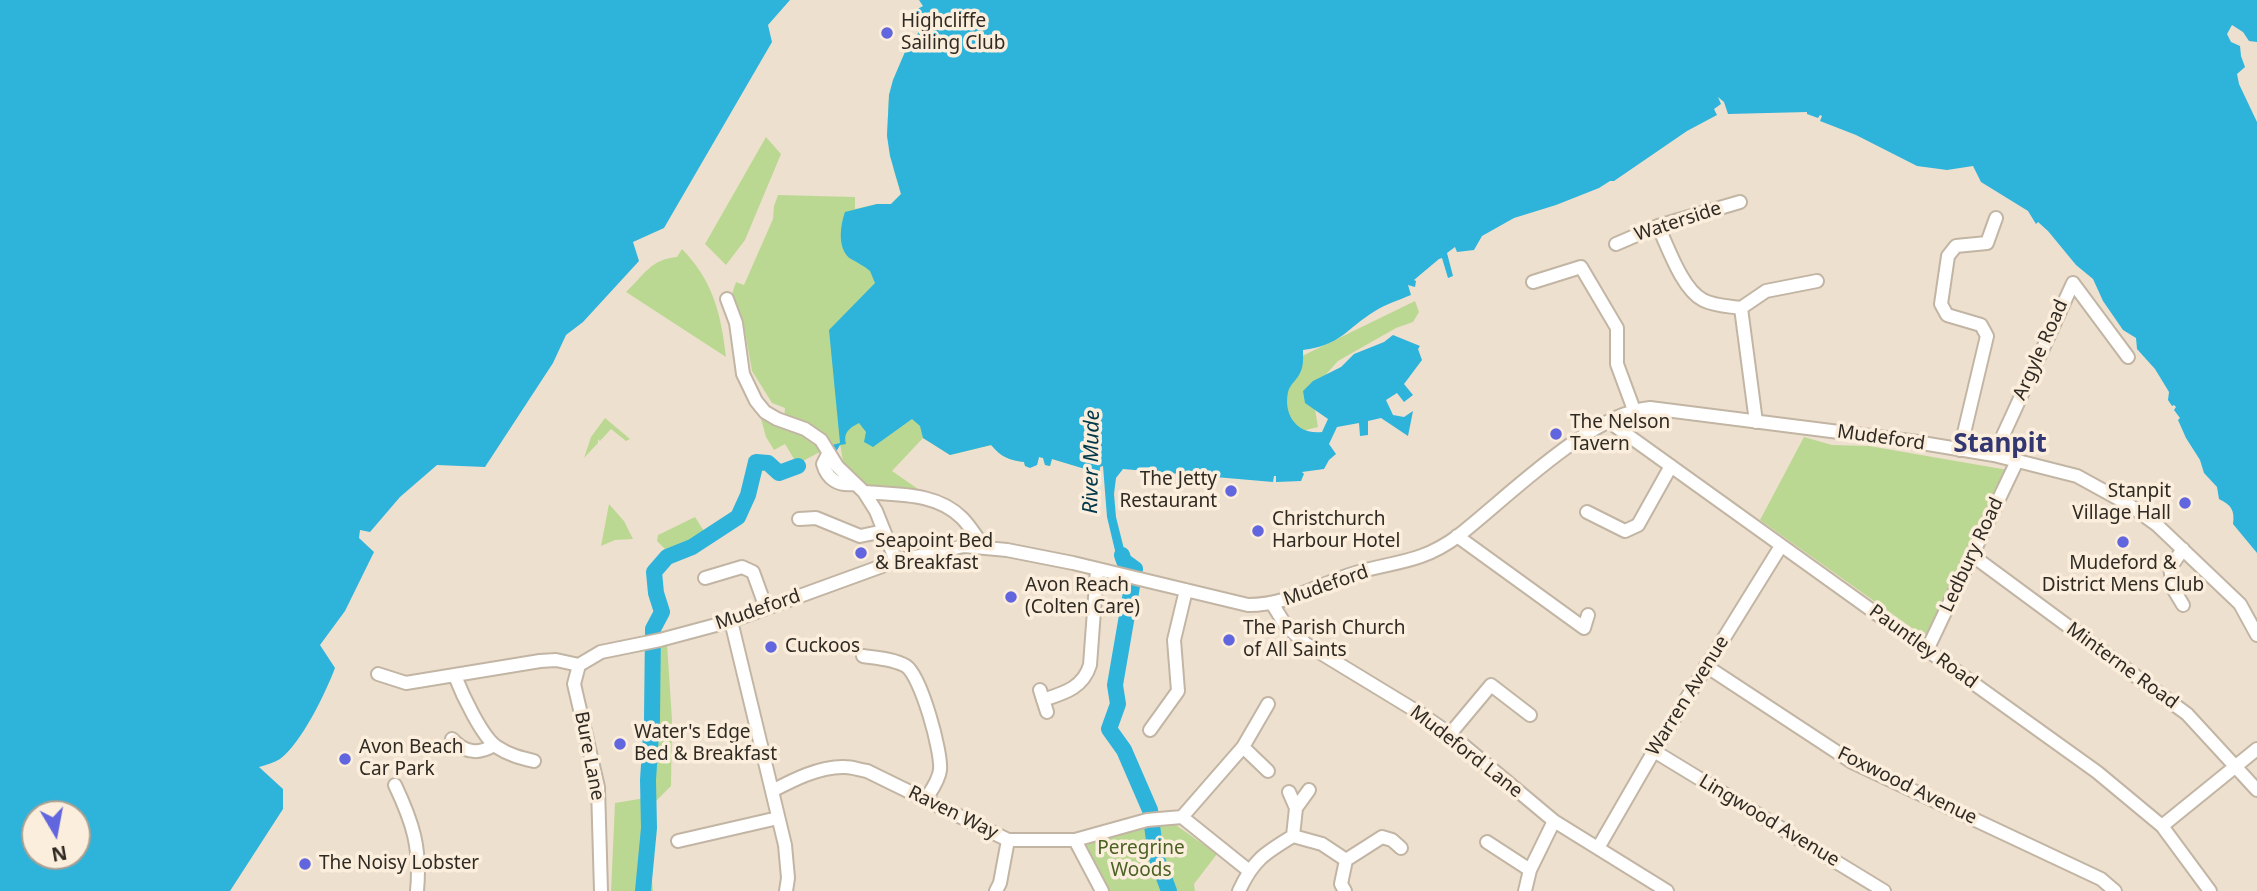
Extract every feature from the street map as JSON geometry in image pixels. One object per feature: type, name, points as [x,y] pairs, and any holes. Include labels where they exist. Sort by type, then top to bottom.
[{"type":"street","name":"Waterside","points":[[1616,244],[1658,226],[1740,202]]},
{"type":"street","points":[[1960,450],[1987,336],[1981,325],[1947,314],[1941,304],[1948,257],[1955,246],[1987,243],[1996,218]]},
{"type":"street","points":[[1658,226],[1683,278],[1696,295],[1708,302],[1741,307],[1766,291],[1817,281]]},
{"type":"street","points":[[1533,282],[1581,267],[1617,328],[1617,365],[1634,410]]},
{"type":"street","name":"Argyle Road","points":[[1994,455],[2073,283],[2128,357]]},
{"type":"street","points":[[727,299],[736,323],[743,374],[756,401],[765,412],[805,429],[821,440],[828,454],[876,511],[896,561]]},
{"type":"street","points":[[1741,307],[1756,422]]},
{"type":"street","name":"Mudeford","points":[[579,665],[601,652],[731,621],[896,561],[964,546],[1007,550],[1248,605],[1273,605],[1350,575],[1407,562],[1432,552],[1608,421],[1634,410],[1650,408],[1897,439],[1994,455],[2077,476],[2105,490],[2157,525],[2183,549]]},
{"type":"street","name":"Pauntley Road","points":[[1615,426],[2097,772],[2162,826],[2205,889]]},
{"type":"street","name":"Ledbury Road","points":[[1927,650],[2017,461]]},
{"type":"street","points":[[1592,508],[1625,531],[1638,525],[1671,466]]},
{"type":"street","points":[[859,488],[924,497],[946,507],[961,517],[985,548]]},
{"type":"street","points":[[799,519],[816,518],[860,536],[884,531]]},
{"type":"street","points":[[1457,536],[1584,628],[1588,615]]},
{"type":"street","name":"Warren Avenue","points":[[1598,848],[1654,751],[1781,545]]},
{"type":"street","points":[[2183,605],[2174,590],[2170,568],[2183,549],[2240,604],[2257,635]]},
{"type":"street","name":"Minterne Road","points":[[1973,556],[2187,714],[2257,790]]},
{"type":"street","points":[[705,578],[742,567],[748,569],[753,572],[766,608]]},
{"type":"street","points":[[1043,701],[1070,691],[1086,678],[1090,664],[1097,570]]},
{"type":"street","points":[[1150,730],[1178,691],[1174,640],[1186,590]]},
{"type":"street","name":"Mudeford Lane","points":[[1273,605],[1286,626],[1306,644],[1450,734],[1554,821],[1667,891]]},
{"type":"street","points":[[731,621],[787,862],[786,891]]},
{"type":"street","points":[[863,656],[906,666],[921,686],[939,757],[940,772],[926,799]]},
{"type":"street","points":[[379,674],[405,683],[540,661],[556,660],[579,665]]},
{"type":"street","name":"Bure Lane","points":[[579,665],[574,684],[598,787],[601,891]]},
{"type":"street","name":"Foxwood Avenue","points":[[1706,666],[1852,762],[2101,879],[2115,891]]},
{"type":"street","points":[[454,676],[473,715],[494,746],[511,755],[534,761]]},
{"type":"street","points":[[1450,734],[1491,685],[1530,715]]},
{"type":"street","points":[[1248,870],[1182,817],[1243,747],[1268,704]]},
{"type":"street","points":[[452,739],[460,747],[473,752],[484,752],[494,746]]},
{"type":"street","points":[[1243,747],[1268,771]]},
{"type":"street","points":[[2162,826],[2257,749]]},
{"type":"street","name":"Lingwood Avenue","points":[[1654,751],[1884,891]]},
{"type":"street","name":"Raven Way","points":[[772,791],[793,780],[844,767],[866,771],[1009,840],[1075,840],[1106,829],[1152,819],[1182,817]]},
{"type":"street","points":[[1293,836],[1296,808],[1309,790]]},
{"type":"street","points":[[1289,792],[1296,808]]},
{"type":"street","points":[[395,793],[416,837],[419,853],[417,891]]},
{"type":"street","points":[[678,841],[778,818]]},
{"type":"street","points":[[1525,891],[1530,870],[1554,821]]},
{"type":"street","points":[[1239,891],[1248,870],[1269,851],[1293,836],[1322,844],[1346,860]]},
{"type":"street","points":[[1345,891],[1341,884],[1346,860],[1382,837],[1392,840],[1401,848]]},
{"type":"street","points":[[996,891],[1009,840]]},
{"type":"street","points":[[1075,840],[1102,891]]},
{"type":"street","points":[[1487,842],[1530,870]]},
{"type":"green space","points":[[927,18],[1086,469],[1052,459],[1050,466],[1045,465],[1043,458],[1039,457],[1037,465],[1025,466],[1024,462],[1002,455],[992,445],[950,455],[923,438],[892,471],[921,491],[877,489],[858,482],[851,476],[845,468],[840,445],[832,445],[821,434],[784,419],[785,408],[772,403],[752,371],[743,320],[732,294],[736,282],[744,285],[773,219],[778,195],[855,197],[855,209],[891,204],[901,194],[887,133],[889,95],[908,45]]},
{"type":"green space","points":[[766,137],[781,154],[745,240],[726,265],[705,244]]},
{"type":"green space","points":[[682,249],[701,273],[714,298],[726,357],[626,292],[654,264],[677,257]]},
{"type":"green space","points":[[1415,301],[1419,312],[1413,322],[1396,328],[1338,361],[1312,390],[1318,427],[1294,433],[1280,409],[1298,358]]},
{"type":"green space","points":[[760,415],[810,439],[822,451],[797,464],[785,444],[774,450],[766,437]]},
{"type":"green space","points":[[605,418],[630,439],[626,441],[611,429],[600,441],[598,439],[598,443],[584,458],[591,437]]},
{"type":"green space","points":[[1804,437],[1832,445],[1869,446],[2008,470],[1930,636],[1926,638],[1760,520]]},
{"type":"green space","points":[[609,504],[624,521],[633,539],[615,540],[601,546]]},
{"type":"green space","points":[[695,517],[704,531],[668,552],[657,541],[658,535]]},
{"type":"green space","points":[[667,643],[672,720],[671,786],[653,804],[650,862],[653,891],[611,891],[615,803],[651,797],[656,648]]},
{"type":"green space","name":"Peregrine Woods","points":[[1173,823],[1217,854],[1194,884],[1195,891],[1106,891],[1082,844],[1140,827]]},
{"type":"water","points":[[0,0],[790,0],[768,25],[772,42],[664,228],[633,242],[639,261],[583,322],[566,335],[553,363],[485,467],[437,465],[400,497],[370,532],[360,530],[359,538],[374,552],[345,611],[320,645],[335,668],[319,703],[296,742],[280,759],[259,767],[283,789],[283,809],[230,891],[0,891]]},
{"type":"water","points":[[919,0],[2257,0],[2257,42],[2249,41],[2243,32],[2232,25],[2227,34],[2231,42],[2240,46],[2245,67],[2237,74],[2239,84],[2257,122],[2257,553],[2233,524],[2231,509],[2219,499],[2217,487],[2204,473],[2200,460],[2178,420],[2180,418],[2174,410],[2176,407],[2168,400],[2169,392],[2155,369],[2137,349],[2136,338],[2123,330],[2103,301],[2093,279],[2076,265],[2048,231],[2038,222],[2036,224],[2028,211],[1981,182],[1973,166],[1947,170],[1917,166],[1856,135],[1820,121],[1820,115],[1818,118],[1807,112],[1728,114],[1724,102],[1718,97],[1721,104],[1714,109],[1717,115],[1687,131],[1614,181],[1556,205],[1514,218],[1482,236],[1474,250],[1457,252],[1455,247],[1447,253],[1453,276],[1448,278],[1442,258],[1439,259],[1414,280],[1415,287],[1408,285],[1411,295],[1375,311],[1326,345],[1303,350],[1301,370],[1288,392],[1288,409],[1299,427],[1322,432],[1328,419],[1305,403],[1303,391],[1313,381],[1341,367],[1354,354],[1384,342],[1393,335],[1420,346],[1418,349],[1422,360],[1404,384],[1413,395],[1404,402],[1397,393],[1386,400],[1393,415],[1404,417],[1413,411],[1408,436],[1381,418],[1368,421],[1368,435],[1360,436],[1359,423],[1337,427],[1329,444],[1336,454],[1324,469],[1302,472],[1304,474],[1301,481],[1276,482],[1276,476],[1273,482],[1123,469],[1116,478],[1116,517],[1126,557],[1141,571],[1118,563],[1107,517],[1103,466],[1100,467],[1097,509],[1092,483],[1086,482],[1085,469],[1052,459],[1050,466],[1045,465],[1043,458],[1039,457],[1037,465],[1030,468],[1025,466],[1024,462],[1002,455],[991,445],[950,455],[923,438],[920,426],[912,419],[873,447],[864,442],[866,432],[859,423],[848,431],[846,444],[840,445],[836,452],[832,445],[840,443],[829,330],[875,283],[870,271],[851,259],[843,250],[842,224],[845,212],[877,204],[891,204],[901,194],[887,136],[889,95],[908,45],[927,19],[914,11],[923,6]]},
{"type":"waterway","points":[[643,891],[649,828],[653,629],[662,612],[656,593],[654,572],[667,557],[692,547],[738,517],[748,495],[756,462],[768,463],[779,473],[798,466]]},
{"type":"waterway","name":"River Mude","points":[[1122,555],[1124,561],[1135,569],[1115,685],[1118,704],[1109,729],[1124,750],[1150,810],[1156,856],[1169,891]]},
{"type":"place","name":"Highcliffe Sailing Club","points":[[887,33]]},
{"type":"place","name":"The Nelson Tavern","points":[[1556,434]]},
{"type":"place","name":"The Jetty Restaurant","points":[[1231,491]]},
{"type":"place","name":"Stanpit Village Hall","points":[[2185,503]]},
{"type":"place","name":"Christchurch Harbour Hotel","points":[[1258,531]]},
{"type":"place","name":"Mudeford & District Mens Club","points":[[2123,542]]},
{"type":"place","name":"Seapoint Bed & Breakfast","points":[[861,553]]},
{"type":"place","name":"Avon Reach (Colten Care)","points":[[1011,597]]},
{"type":"place","name":"The Parish Church of All Saints","points":[[1229,640]]},
{"type":"place","name":"Cuckoos","points":[[771,647]]},
{"type":"place","name":"Water's Edge Bed & Breakfast","points":[[620,744]]},
{"type":"place","name":"Avon Beach Car Park","points":[[345,759]]},
{"type":"place","name":"The Noisy Lobster","points":[[305,864]]},
{"type":"district","name":"Stanpit","points":[[2000,445]]}]
